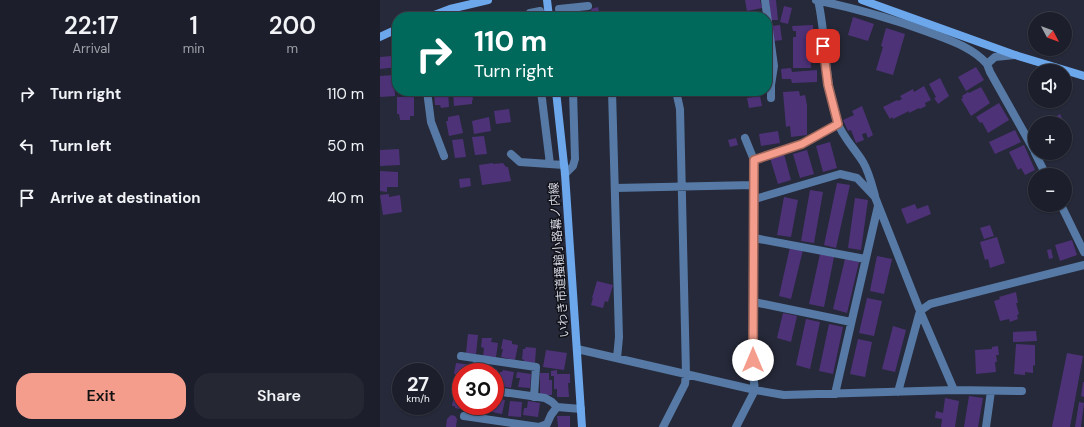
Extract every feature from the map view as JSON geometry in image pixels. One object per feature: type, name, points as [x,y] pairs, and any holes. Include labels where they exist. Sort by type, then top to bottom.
[{"type":"street","points":[[442,12],[488,0]]},
{"type":"street","points":[[547,0],[548,12]]},
{"type":"street","points":[[765,0],[767,12]]},
{"type":"street","points":[[954,390],[878,206],[871,180],[864,163],[838,124],[828,85],[821,15],[817,0],[887,18],[947,39],[970,50],[982,58],[987,64],[1028,140]]},
{"type":"street","points":[[862,0],[1015,55],[1084,76]]},
{"type":"street","points":[[559,9],[588,6]]},
{"type":"street","points":[[530,12],[540,11]]},
{"type":"street","points":[[380,37],[392,31]]},
{"type":"street","points":[[772,51],[774,66],[772,79]]},
{"type":"street","points":[[987,64],[995,57],[1015,55]]},
{"type":"street","points":[[428,96],[432,122],[444,156]]},
{"type":"street","points":[[542,96],[550,164]]},
{"type":"street","name":"いわき市道搔槌小路幕ノ内線","points":[[557,96],[565,174],[582,427]]},
{"type":"street","points":[[565,174],[573,166],[575,159],[573,96]]},
{"type":"street","points":[[612,96],[619,337],[617,358]]},
{"type":"street","points":[[663,427],[685,384],[686,374],[680,109],[677,96]]},
{"type":"street","points":[[754,160],[802,144],[838,124]]},
{"type":"street","points":[[736,427],[755,390],[753,375],[754,160],[745,138]]},
{"type":"street","points":[[511,154],[520,162],[564,165]]},
{"type":"street","points":[[755,199],[840,174],[857,178],[875,197]]},
{"type":"street","points":[[615,188],[754,185]]},
{"type":"street","points":[[835,394],[878,206]]},
{"type":"street","points":[[1064,212],[1084,252]]},
{"type":"street","points":[[754,238],[866,259]]},
{"type":"street","points":[[898,392],[920,310],[930,304],[1084,265]]},
{"type":"street","points":[[754,302],[851,322]]},
{"type":"street","points":[[577,349],[755,390],[784,395],[954,390],[1022,391]]},
{"type":"street","points":[[461,356],[536,367],[534,397]]},
{"type":"street","points":[[477,363],[478,359]]},
{"type":"street","points":[[986,427],[991,391]]},
{"type":"street","points":[[504,392],[545,398],[557,406],[581,409]]},
{"type":"street","points":[[464,416],[543,426],[546,424],[557,406]]},
{"type":"building","points":[[745,0],[760,0],[762,8],[747,11]]},
{"type":"building","points":[[769,0],[776,0],[778,20],[772,20],[772,12],[770,12]]},
{"type":"building","points":[[784,6],[792,8],[788,24],[780,22]]},
{"type":"building","points":[[598,7],[599,12],[592,12],[591,9]]},
{"type":"building","points":[[853,17],[874,24],[868,41],[848,35]]},
{"type":"building","points":[[780,25],[782,40],[774,41],[772,26]]},
{"type":"building","points":[[813,25],[814,45],[810,46],[811,68],[793,68],[793,37],[796,37],[796,31],[793,31],[792,26]]},
{"type":"building","points":[[886,28],[905,34],[893,75],[876,70],[883,47],[881,46]]},
{"type":"building","points":[[392,56],[392,68],[380,69],[380,57]]},
{"type":"building","points":[[976,67],[984,80],[966,91],[958,77]]},
{"type":"building","points":[[791,68],[792,72],[817,70],[817,82],[792,83],[791,79],[782,79],[781,69]]},
{"type":"building","points":[[392,75],[392,96],[395,96],[380,97],[380,76]]},
{"type":"building","points":[[940,78],[949,96],[938,104],[929,84]]},
{"type":"building","points":[[924,86],[931,100],[925,103],[926,106],[909,113],[909,111],[893,119],[892,117],[890,119],[883,107],[902,99],[900,96],[913,89],[914,92]]},
{"type":"building","points":[[981,87],[990,103],[971,116],[961,99],[963,98],[962,96]]},
{"type":"building","points":[[799,91],[800,96],[805,95],[807,105],[807,135],[791,137],[790,126],[786,127],[783,92]]},
{"type":"building","points":[[434,96],[448,96],[449,107],[441,108],[440,105],[435,105]]},
{"type":"building","points":[[453,96],[473,96],[472,104],[454,106]]},
{"type":"building","points":[[760,96],[762,106],[749,108],[747,98]]},
{"type":"building","points":[[397,97],[414,97],[414,116],[410,116],[410,120],[400,120],[399,114],[397,114]]},
{"type":"building","points":[[999,103],[1009,120],[988,133],[982,122],[980,123],[976,117]]},
{"type":"building","points":[[862,106],[873,135],[868,138],[866,133],[862,134],[864,140],[856,143],[851,130],[848,131],[843,120],[854,115],[852,111]]},
{"type":"building","points":[[509,109],[511,122],[496,124],[494,111]]},
{"type":"building","points":[[459,115],[463,133],[449,136],[446,121],[448,121],[448,117]]},
{"type":"building","points":[[489,117],[491,131],[474,134],[472,121]]},
{"type":"building","points":[[1015,130],[1021,142],[995,154],[989,142]]},
{"type":"building","points":[[778,131],[780,143],[761,146],[759,134]]},
{"type":"building","points":[[484,136],[487,154],[475,155],[472,137]]},
{"type":"building","points":[[736,138],[738,145],[730,147],[728,140]]},
{"type":"building","points":[[463,139],[466,157],[455,158],[452,140]]},
{"type":"building","points":[[830,142],[837,168],[823,172],[816,146]]},
{"type":"building","points":[[1024,145],[1028,154],[1028,160],[1031,160],[1034,168],[1028,168],[1028,174],[1025,175],[1021,168],[1018,170],[1009,152]]},
{"type":"building","points":[[399,149],[400,165],[380,166],[380,150]]},
{"type":"building","points":[[807,150],[814,174],[800,178],[793,154]]},
{"type":"building","points":[[784,154],[791,180],[778,184],[770,158]]},
{"type":"building","points":[[503,163],[506,167],[508,167],[511,181],[482,185],[479,165]]},
{"type":"building","points":[[380,171],[398,172],[398,187],[387,187],[387,192],[380,191]]},
{"type":"building","points":[[470,178],[471,186],[460,188],[459,179]]},
{"type":"building","points":[[837,183],[850,185],[836,248],[824,245]]},
{"type":"building","points":[[810,190],[823,192],[814,243],[801,241]]},
{"type":"building","points":[[389,194],[389,197],[400,195],[402,212],[383,215],[380,195]]},
{"type":"building","points":[[784,197],[798,200],[791,237],[777,235]]},
{"type":"building","points":[[855,198],[868,200],[861,250],[848,248]]},
{"type":"building","points":[[915,204],[917,209],[928,205],[931,214],[907,224],[901,209]]},
{"type":"building","points":[[990,225],[994,236],[984,239],[980,228]]},
{"type":"building","points":[[997,237],[1005,263],[990,268],[988,259],[985,260],[980,242]]},
{"type":"building","points":[[1072,240],[1077,255],[1060,261],[1055,245]]},
{"type":"building","points":[[790,247],[803,250],[791,299],[779,296]]},
{"type":"building","points":[[1051,249],[1053,258],[1049,259],[1047,250]]},
{"type":"building","points":[[820,254],[834,257],[824,307],[809,304]]},
{"type":"building","points":[[877,256],[892,259],[884,294],[870,291]]},
{"type":"building","points":[[845,259],[859,262],[847,313],[833,309]]},
{"type":"building","points":[[597,281],[613,285],[608,302],[605,301],[603,308],[591,305]]},
{"type":"building","points":[[1016,292],[1018,303],[1016,303],[1019,314],[1017,315],[1018,319],[1010,322],[1009,319],[1000,321],[994,301],[1000,299],[999,297]]},
{"type":"building","points":[[867,298],[882,301],[874,336],[859,333]]},
{"type":"building","points":[[783,313],[797,316],[791,342],[777,338]]},
{"type":"building","points":[[806,319],[820,322],[810,369],[796,365]]},
{"type":"building","points":[[829,324],[843,327],[833,374],[819,371]]},
{"type":"building","points":[[893,326],[906,330],[895,372],[882,369]]},
{"type":"building","points":[[1036,331],[1037,341],[1013,342],[1013,332]]},
{"type":"building","points":[[468,334],[478,335],[476,354],[466,353]]},
{"type":"building","points":[[482,338],[492,338],[491,342],[498,343],[496,357],[483,356],[484,348],[481,347]]},
{"type":"building","points":[[503,339],[512,341],[512,344],[518,345],[515,360],[501,357]]},
{"type":"building","points":[[858,339],[872,342],[865,377],[850,374]]},
{"type":"building","points":[[1016,344],[1035,345],[1035,366],[1033,365],[1033,373],[1025,372],[1025,375],[1014,374]]},
{"type":"building","points":[[998,346],[999,355],[996,355],[997,362],[995,362],[996,372],[976,374],[975,350],[992,349],[992,347]]},
{"type":"building","points":[[526,347],[536,348],[535,363],[524,362],[522,359],[523,349]]},
{"type":"building","points":[[546,350],[567,353],[564,370],[543,367]]},
{"type":"building","points":[[1067,353],[1083,356],[1070,427],[1052,427]]},
{"type":"building","points":[[504,370],[514,372],[511,388],[504,387]]},
{"type":"building","points":[[557,370],[557,374],[570,374],[570,383],[568,383],[569,397],[557,397],[557,389],[554,389],[554,376],[551,376],[551,371]]},
{"type":"building","points":[[517,372],[531,374],[530,388],[518,387],[520,378],[516,378]]},
{"type":"building","points":[[540,373],[549,373],[549,380],[552,380],[552,395],[540,395]]},
{"type":"building","points":[[1084,382],[1084,397],[1081,396]]},
{"type":"building","points":[[969,396],[983,398],[978,427],[964,427]]},
{"type":"building","points":[[945,398],[959,401],[955,427],[941,427],[942,419],[935,418],[936,411],[943,413]]},
{"type":"building","points":[[510,401],[522,402],[521,417],[508,416]]},
{"type":"building","points":[[528,401],[540,403],[538,417],[523,415],[524,408],[527,408]]},
{"type":"building","points":[[1079,402],[1084,403],[1081,427],[1075,427]]},
{"type":"building","points":[[451,415],[455,416],[457,419],[456,427],[446,427],[447,419]]},
{"type":"building","points":[[557,416],[570,416],[570,427],[558,427]]},
{"type":"route","points":[[753,360],[754,160],[802,144],[838,124],[828,85],[823,46]]}]
